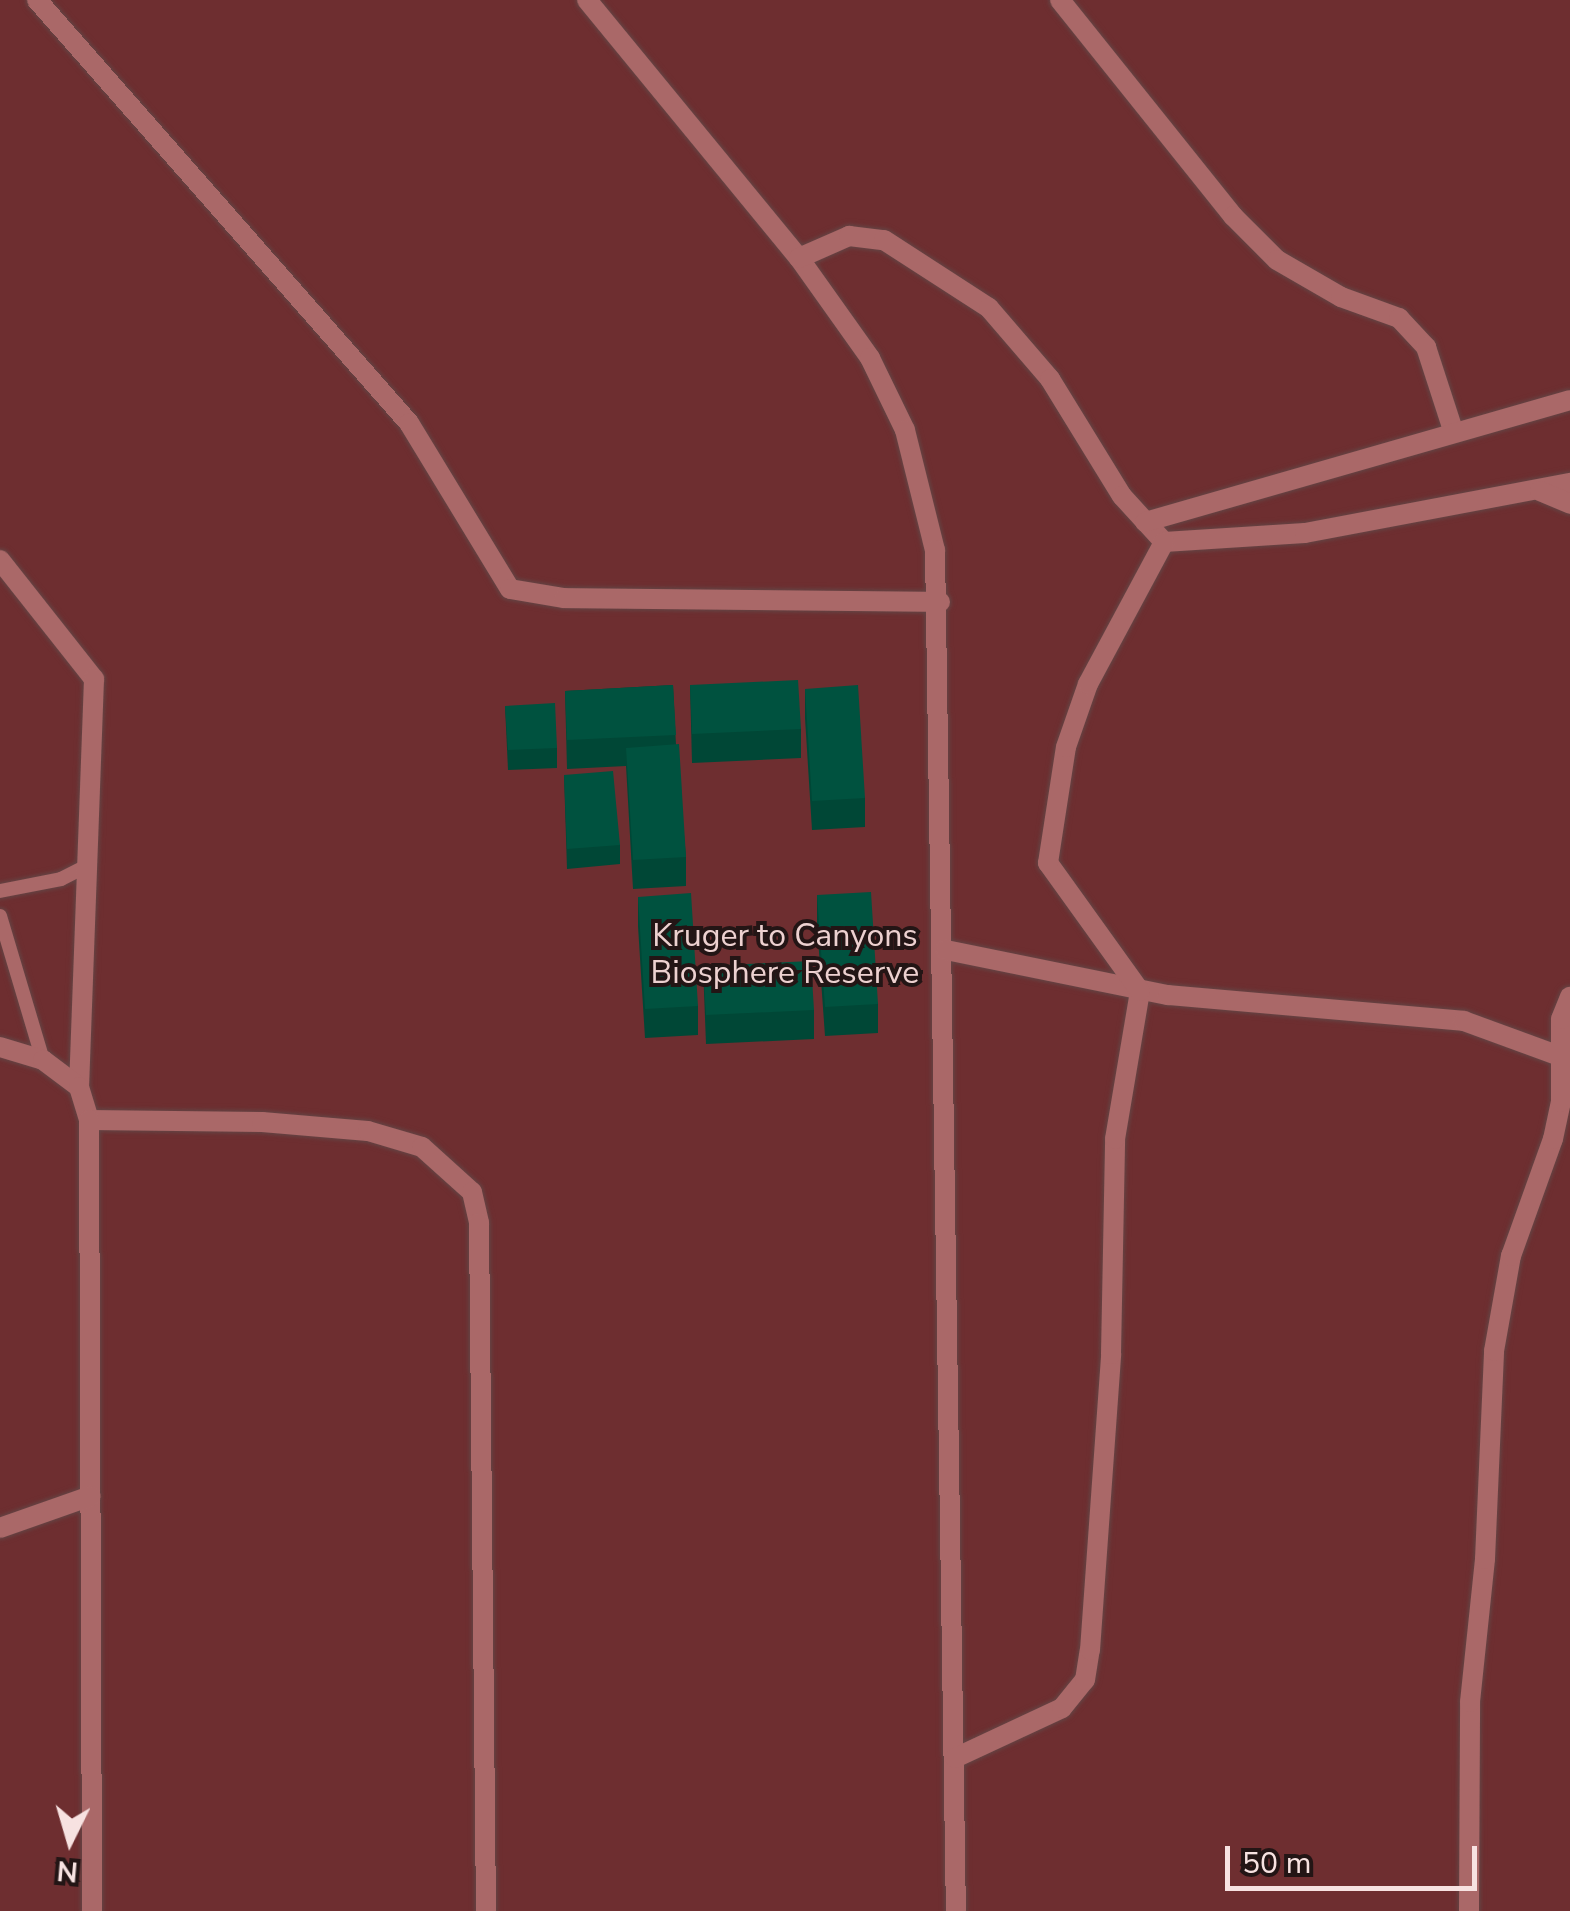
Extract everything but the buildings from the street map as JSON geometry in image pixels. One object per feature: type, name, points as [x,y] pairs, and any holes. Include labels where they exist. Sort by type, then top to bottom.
[{"type":"street","points":[[37,0],[409,423],[510,589],[564,598],[940,602]]},
{"type":"street","points":[[587,0],[799,258],[870,358],[905,430],[933,540],[940,602],[946,950],[956,1911]]},
{"type":"street","points":[[1060,0],[1234,216],[1277,260],[1316,286],[1400,318],[1426,348],[1454,433]]},
{"type":"street","points":[[799,258],[850,236],[884,240],[990,308],[1050,379],[1092,453],[1164,542],[1305,533],[1570,483]]},
{"type":"street","points":[[1144,522],[1570,400]]},
{"type":"street","points":[[1540,491],[1570,504]]},
{"type":"street","points":[[955,1758],[1062,1708],[1085,1680],[1111,1354],[1115,1139],[1140,991],[1048,863],[1078,710],[1104,648],[1164,542]]},
{"type":"street","points":[[0,560],[94,679],[79,1086],[89,1120],[92,1911]]},
{"type":"street","points":[[946,950],[1140,991],[1464,1022],[1565,1056]]},
{"type":"street","points":[[1469,1911],[1470,1702],[1485,1559],[1494,1351],[1511,1256],[1553,1139],[1570,998]]},
{"type":"street","points":[[0,1048],[43,1060],[79,1086]]},
{"type":"street","points":[[89,1120],[262,1122],[368,1132],[422,1148],[472,1192],[479,1223],[486,1911]]},
{"type":"street","points":[[0,1528],[91,1496]]},
{"type":"lane","points":[[0,891],[60,879],[89,865]]},
{"type":"lane","points":[[0,916],[43,1060]]},
{"type":"green space","name":"Kruger to Canyons Biosphere Reserve","points":[[0,0],[1570,0],[1570,1911],[0,1911]]}]
